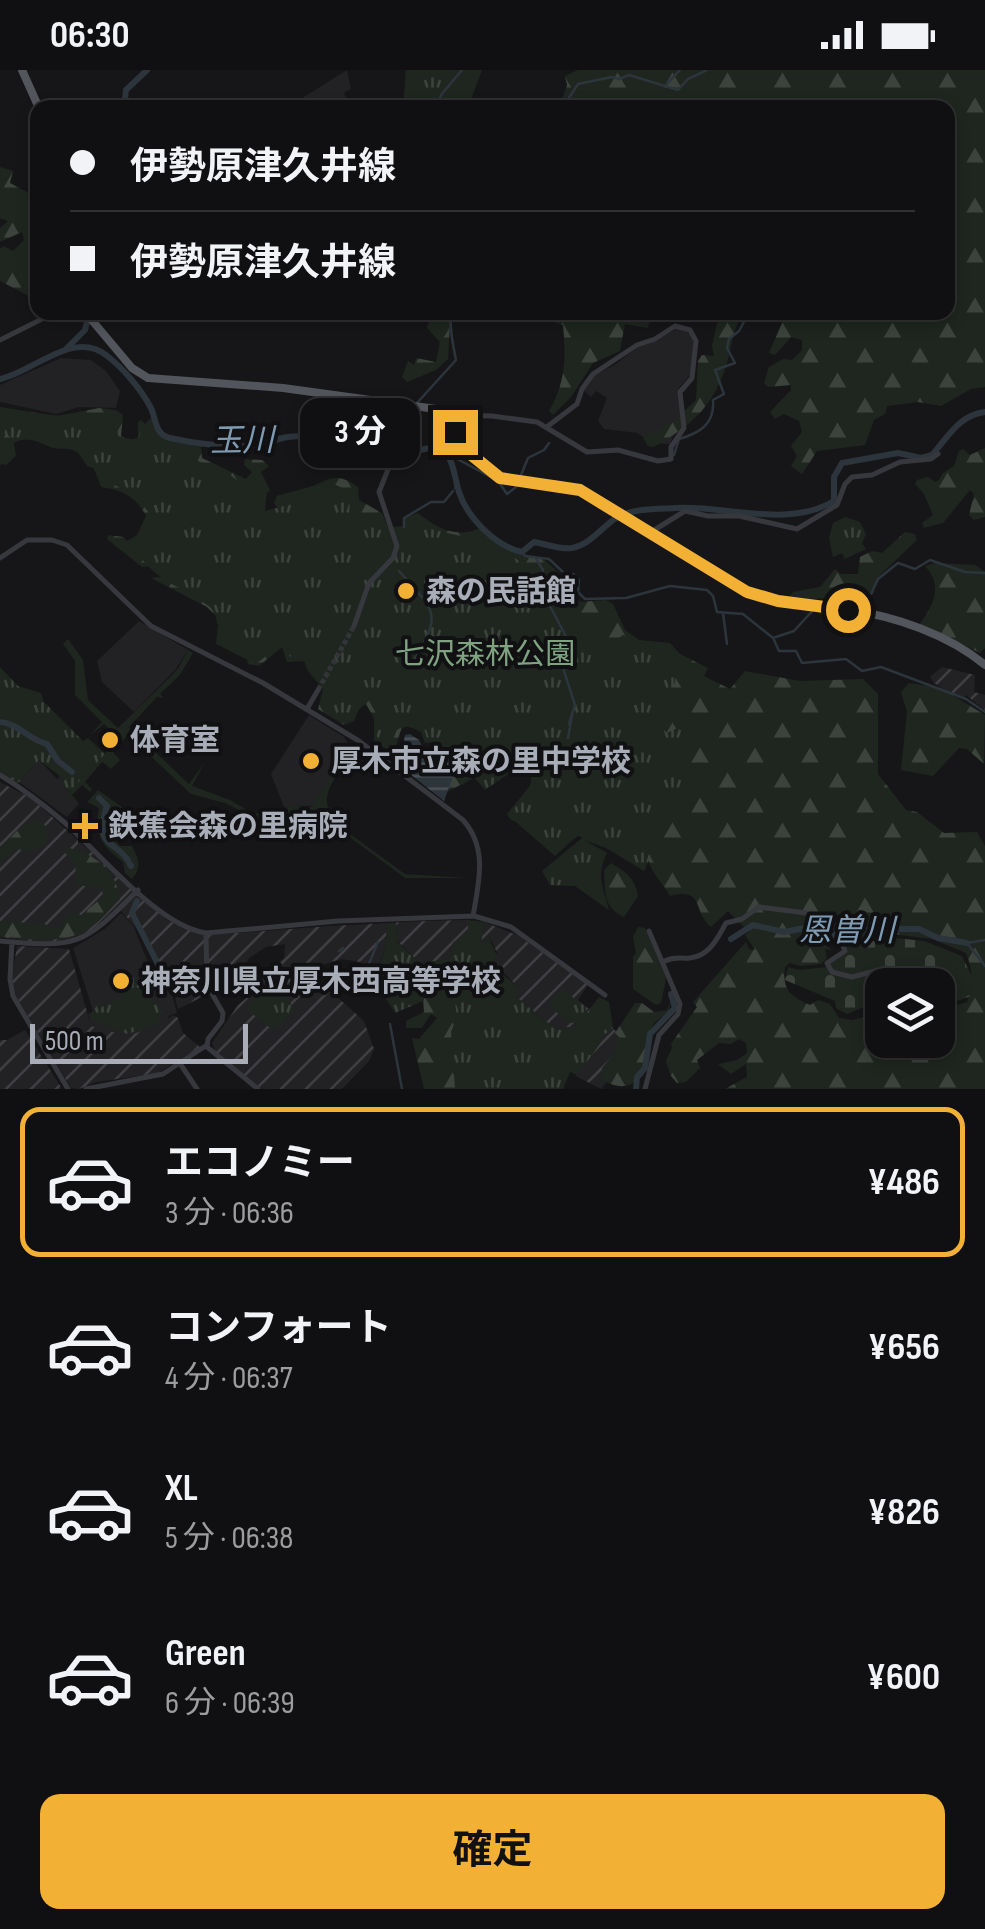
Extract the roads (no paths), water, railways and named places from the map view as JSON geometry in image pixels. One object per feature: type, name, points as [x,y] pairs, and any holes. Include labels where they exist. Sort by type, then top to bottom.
[{"type":"main road","points":[[22,70],[35,100]]},
{"type":"main road","points":[[91,320],[132,368],[148,378],[283,388],[409,409],[436,409],[446,415],[465,448],[500,478],[573,487],[747,592],[774,600],[875,615],[952,642],[985,665]]},
{"type":"street","points":[[0,340],[40,320]]},
{"type":"street","points":[[446,415],[503,417],[548,426],[587,452],[618,450],[661,461],[670,459],[671,446],[684,428],[680,392],[693,376],[694,335],[675,326],[637,345],[589,377],[574,407],[548,426]]},
{"type":"street","points":[[354,626],[369,584],[393,558],[397,546],[379,497],[409,409]]},
{"type":"street","points":[[650,533],[680,512],[690,511],[708,516],[739,516],[797,529],[837,505],[844,484],[852,477],[880,472],[906,460],[931,459],[938,454]]},
{"type":"street","points":[[0,558],[27,540],[60,542],[75,551],[151,626],[308,709],[383,756],[466,823],[478,843],[474,916]]},
{"type":"street","points":[[308,709],[318,690]]},
{"type":"street","points":[[0,776],[64,822],[172,921],[206,933],[338,920],[474,916],[510,927],[605,995]]},
{"type":"street","points":[[0,941],[52,946],[77,942],[98,930],[138,890]]},
{"type":"street","points":[[664,961],[674,956],[693,958],[714,945],[726,923],[759,908],[828,914],[834,918],[845,953],[827,962],[832,972],[852,977],[865,974]]},
{"type":"street","points":[[645,1089],[660,1035],[680,1009],[649,931]]},
{"type":"street","points":[[86,1089],[151,1078],[206,1047],[223,1013],[207,986],[206,933]]},
{"type":"street","points":[[12,942],[13,996],[68,1089]]},
{"type":"street","points":[[206,1047],[258,1089]]},
{"type":"street","points":[[181,1064],[198,1089]]},
{"type":"waterway","points":[[125,100],[126,90],[147,70]]},
{"type":"waterway","points":[[439,100],[462,70]]},
{"type":"waterway","points":[[667,84],[680,70]]},
{"type":"waterway","points":[[568,100],[578,84],[629,75],[678,90],[688,79],[707,70]]},
{"type":"waterway","points":[[67,348],[85,330],[88,320]]},
{"type":"waterway","points":[[417,403],[456,360],[451,320]]},
{"type":"waterway","points":[[674,455],[679,439],[700,430],[709,421],[713,400],[724,394],[715,370],[735,363],[727,348],[729,339],[745,320]]},
{"type":"waterway","name":"玉川","points":[[0,379],[66,350],[93,348],[131,379],[151,408],[159,430],[170,438],[237,446],[306,437],[360,465],[441,447],[451,462],[463,502],[475,520],[502,544],[522,552],[534,542],[563,548],[578,546],[616,518],[637,511],[696,508],[777,515],[816,509],[834,501],[834,477],[842,463],[898,453],[921,458],[932,455],[961,422],[985,412]]},
{"type":"waterway","points":[[329,447],[354,430],[373,429],[412,410]]},
{"type":"waterway","points":[[519,480],[528,458],[549,443]]},
{"type":"waterway","points":[[448,454],[498,481],[507,494],[516,487]]},
{"type":"waterway","points":[[404,527],[404,518],[431,502],[444,502],[453,491]]},
{"type":"waterway","points":[[522,552],[525,556],[549,559],[564,573],[573,574],[579,580],[578,592],[585,599],[626,598],[670,586],[707,590],[717,612],[743,614],[773,638],[794,631],[816,607]]},
{"type":"waterway","points":[[535,557],[543,570],[543,593],[569,642],[563,668],[575,705],[569,724]]},
{"type":"waterway","points":[[822,603],[871,594],[878,579],[898,563],[915,569],[930,560],[965,572],[985,573]]},
{"type":"waterway","points":[[399,571],[431,613],[429,632],[414,660]]},
{"type":"waterway","points":[[723,613],[727,644]]},
{"type":"waterway","points":[[774,640],[779,651],[796,651],[802,663],[846,659],[862,671],[881,667],[966,699],[985,712]]},
{"type":"waterway","points":[[568,738],[572,715]]},
{"type":"waterway","points":[[0,722],[47,744],[58,761],[72,772]]},
{"type":"waterway","points":[[99,798],[107,806],[103,820],[105,838],[131,866]]},
{"type":"waterway","points":[[137,901],[132,913],[169,986]]},
{"type":"waterway","name":"恩曽川","points":[[731,939],[753,925],[784,932],[805,928],[830,936],[870,929],[919,929],[938,938],[967,943]]},
{"type":"waterway","points":[[985,940],[967,943],[985,966]]},
{"type":"waterway","points":[[368,966],[378,942]]},
{"type":"waterway","points":[[339,951],[343,948]]},
{"type":"waterway","name":"恩曽川","points":[[636,1089],[637,1077],[645,1068],[650,1034],[675,1008],[671,994]]},
{"type":"waterway","points":[[390,1024],[402,1089]]},
{"type":"tunnel","points":[[318,690],[354,626]]},
{"type":"place","name":"森の民話館","points":[[406,591]]},
{"type":"place","name":"体育室","points":[[110,740]]},
{"type":"place","name":"厚木市立森の里中学校","points":[[311,761]]},
{"type":"place","name":"鉄蕉会森の里病院","points":[[85,826]]},
{"type":"place","name":"神奈川県立厚木西高等学校","points":[[121,981]]},
{"type":"park label","name":"七沢森林公園","points":[[485,654]]}]
